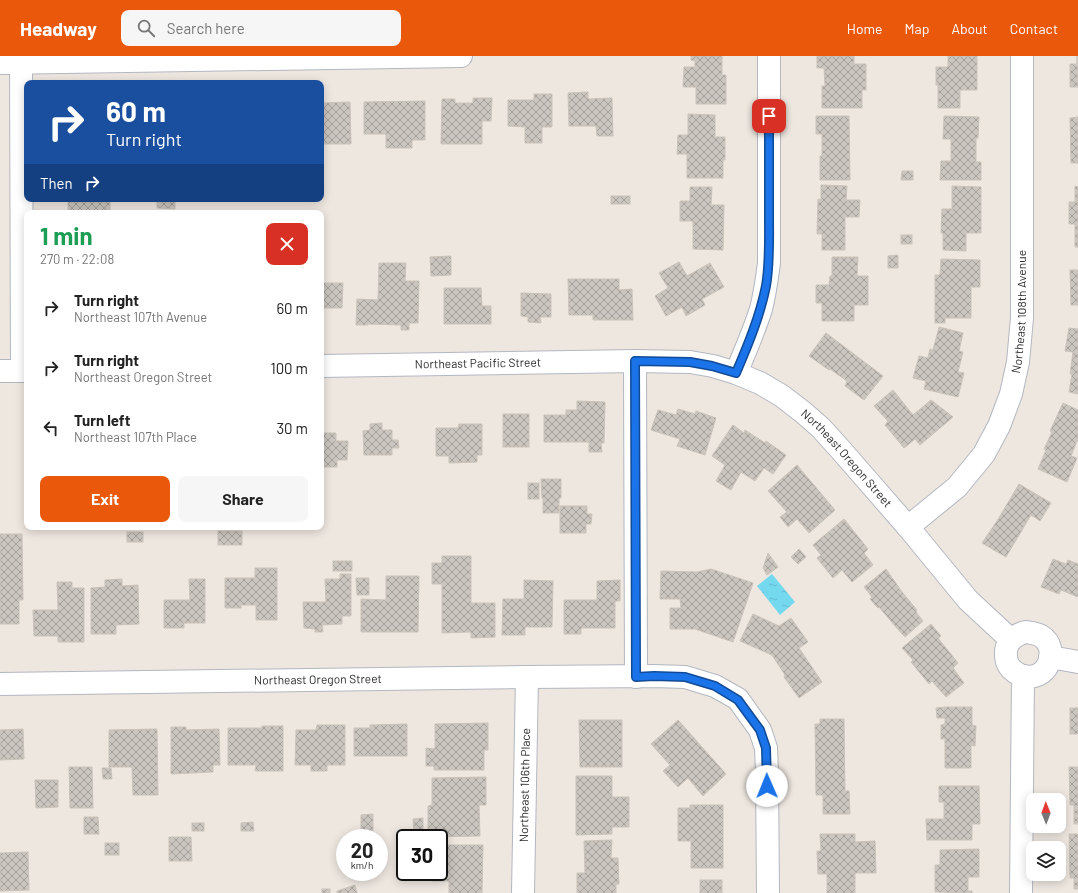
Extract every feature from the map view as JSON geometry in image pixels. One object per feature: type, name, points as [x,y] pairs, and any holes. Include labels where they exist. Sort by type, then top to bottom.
[{"type":"street","points":[[0,63],[21,60],[461,56]]},
{"type":"street","points":[[736,373],[761,308],[769,262],[769,56]]},
{"type":"street","name":"Northeast 108th Avenue","points":[[908,527],[957,487],[984,454],[999,426],[1011,394],[1018,362],[1022,318],[1022,56]]},
{"type":"street","points":[[21,60],[24,293]]},
{"type":"street","points":[[635,361],[636,677]]},
{"type":"street","name":"Northeast Oregon Street","points":[[635,361],[690,362],[712,366],[736,373],[760,383],[782,396],[821,428],[908,527],[968,600],[1011,640]]},
{"type":"street","name":"Northeast Pacific Street","points":[[324,366],[635,361]]},
{"type":"street","points":[[0,372],[24,371]]},
{"type":"street","points":[[1026,632],[1037,634],[1046,641],[1049,646],[1050,657],[1044,672],[1037,675],[1023,676],[1011,669],[1008,663],[1006,649],[1011,640],[1017,635],[1026,632]]},
{"type":"street","points":[[1050,657],[1078,662]]},
{"type":"street","points":[[1022,893],[1023,676]]},
{"type":"street","name":"Northeast Oregon Street","points":[[0,684],[527,677],[685,677],[715,686],[738,700],[760,730],[766,748],[768,893]]},
{"type":"street","name":"Northeast 106th Place","points":[[523,893],[527,677]]},
{"type":"water","points":[[772,574],[795,602],[780,615],[757,586]]},
{"type":"building","points":[[691,56],[722,56],[722,75],[726,75],[726,104],[696,104],[696,87],[683,87],[684,67],[695,67],[695,61],[691,60]]},
{"type":"building","points":[[817,56],[854,56],[854,64],[866,64],[866,90],[862,90],[862,108],[822,108],[822,86],[825,86],[824,68],[817,68]]},
{"type":"building","points":[[948,56],[977,56],[977,90],[960,90],[960,108],[938,108],[936,67],[948,67]]},
{"type":"building","points":[[1077,56],[1078,87],[1070,87],[1070,64],[1077,64]]},
{"type":"building","points":[[588,92],[588,99],[612,98],[613,136],[597,136],[596,126],[569,126],[568,93]]},
{"type":"building","points":[[534,94],[552,94],[552,127],[542,127],[542,143],[525,143],[525,127],[508,126],[508,100],[534,100]]},
{"type":"building","points":[[473,98],[492,98],[491,121],[482,121],[482,144],[441,144],[442,99],[455,99],[455,103],[473,103]]},
{"type":"building","points":[[425,101],[425,140],[412,140],[412,148],[386,148],[386,134],[364,134],[364,102]]},
{"type":"building","points":[[350,102],[351,144],[324,144],[324,103]]},
{"type":"building","points":[[688,114],[715,115],[715,137],[725,137],[723,178],[687,178],[687,154],[677,154],[678,135],[688,135]]},
{"type":"building","points":[[816,116],[849,116],[850,180],[820,180],[822,134],[816,134]]},
{"type":"building","points":[[944,116],[979,117],[978,138],[976,138],[976,162],[981,162],[981,180],[940,180],[941,161],[951,161],[951,139],[943,139]]},
{"type":"building","points":[[1078,117],[1078,163],[1071,163],[1070,118]]},
{"type":"building","points":[[902,171],[913,171],[913,180],[901,180]]},
{"type":"building","points":[[821,185],[847,186],[846,200],[860,200],[859,217],[845,217],[845,250],[822,250],[822,234],[817,234],[818,199],[821,200]]},
{"type":"building","points":[[952,186],[981,187],[981,233],[966,233],[966,251],[943,250],[943,233],[941,233],[942,209],[952,209]]},
{"type":"building","points":[[1075,186],[1078,187],[1078,247],[1075,247],[1075,224],[1069,224],[1069,202],[1075,202]]},
{"type":"building","points":[[690,187],[712,187],[711,205],[724,205],[723,250],[693,249],[693,221],[680,221],[680,201],[690,201]]},
{"type":"building","points":[[611,196],[630,196],[630,204],[611,204]]},
{"type":"building","points":[[68,202],[110,202],[110,210],[68,210]]},
{"type":"building","points":[[157,202],[175,202],[175,209],[157,208]]},
{"type":"building","points":[[901,235],[912,235],[912,244],[901,244]]},
{"type":"building","points":[[898,255],[898,268],[888,268],[888,256]]},
{"type":"building","points":[[451,256],[451,275],[431,276],[430,257]]},
{"type":"building","points":[[832,257],[858,257],[857,276],[868,276],[868,305],[854,305],[854,321],[822,321],[822,303],[816,303],[816,285],[829,285],[830,276],[832,276]]},
{"type":"building","points":[[941,259],[980,260],[980,287],[971,287],[971,318],[945,318],[945,323],[935,323],[935,275],[940,275]]},
{"type":"building","points":[[679,262],[687,276],[710,263],[724,287],[702,299],[705,305],[686,316],[682,307],[666,316],[655,296],[668,288],[659,273]]},
{"type":"building","points":[[379,263],[406,263],[405,281],[419,281],[418,323],[409,323],[409,330],[401,330],[401,325],[356,325],[357,299],[378,300]]},
{"type":"building","points":[[1070,270],[1078,270],[1078,305],[1071,305]]},
{"type":"building","points":[[568,279],[619,279],[619,290],[632,289],[633,320],[593,320],[593,315],[569,315]]},
{"type":"building","points":[[324,283],[343,283],[342,308],[324,308]]},
{"type":"building","points":[[444,288],[481,288],[482,306],[491,306],[491,324],[444,324]]},
{"type":"building","points":[[521,293],[551,294],[551,317],[540,317],[541,323],[528,322],[528,317],[521,316]]},
{"type":"building","points":[[939,327],[963,333],[959,351],[963,352],[958,372],[964,373],[958,397],[924,389],[926,381],[913,378],[919,356],[928,358],[930,349],[933,350]]},
{"type":"building","points":[[1069,328],[1078,329],[1078,394],[1069,392],[1073,352],[1065,351]]},
{"type":"building","points":[[826,333],[883,376],[864,400],[845,386],[847,381],[809,356]]},
{"type":"building","points":[[893,390],[913,415],[931,400],[953,417],[920,445],[915,439],[904,448],[885,425],[888,421],[874,406]]},
{"type":"building","points":[[577,401],[605,402],[604,443],[601,443],[602,452],[589,452],[589,442],[544,442],[544,415],[566,415],[566,410],[577,410]]},
{"type":"building","points":[[1063,403],[1078,410],[1078,441],[1071,456],[1077,458],[1067,482],[1038,469],[1046,450],[1044,449],[1052,432],[1050,431]]},
{"type":"building","points":[[678,409],[695,414],[696,411],[716,418],[705,455],[677,446],[680,439],[651,430],[658,410],[676,415]]},
{"type":"building","points":[[503,414],[529,414],[529,447],[503,447]]},
{"type":"building","points":[[382,423],[382,430],[392,430],[392,440],[398,440],[399,448],[392,448],[392,455],[364,455],[363,431],[370,430],[370,424]]},
{"type":"building","points":[[459,424],[482,424],[482,455],[477,455],[477,462],[449,463],[449,456],[436,456],[436,428],[458,428]]},
{"type":"building","points":[[733,425],[744,433],[745,430],[765,443],[766,441],[786,455],[773,474],[764,468],[755,481],[741,472],[731,490],[716,481],[725,465],[712,456]]},
{"type":"building","points":[[324,433],[336,433],[336,441],[348,441],[347,460],[337,460],[337,467],[324,467]]},
{"type":"building","points":[[797,465],[835,510],[809,533],[797,519],[788,527],[780,517],[787,512],[768,491]]},
{"type":"building","points":[[541,479],[561,479],[559,513],[543,513]]},
{"type":"building","points":[[528,483],[539,483],[539,499],[528,499]]},
{"type":"building","points":[[1019,484],[1051,503],[1040,521],[1031,515],[1006,557],[982,543]]},
{"type":"building","points":[[560,506],[587,506],[587,514],[592,514],[591,524],[586,524],[586,533],[560,533]]},
{"type":"building","points":[[844,519],[868,549],[864,553],[873,565],[852,582],[842,570],[833,578],[817,558],[821,555],[813,545]]},
{"type":"building","points":[[218,531],[242,531],[242,545],[218,545]]},
{"type":"building","points":[[127,532],[143,532],[143,542],[127,542]]},
{"type":"building","points":[[0,534],[22,534],[23,600],[19,600],[19,624],[0,624]]},
{"type":"building","points":[[799,549],[806,557],[798,564],[791,557]]},
{"type":"building","points":[[768,553],[778,567],[767,575],[763,568]]},
{"type":"building","points":[[442,556],[471,556],[471,603],[495,603],[495,637],[471,638],[471,632],[442,633],[442,584],[432,584],[432,563],[442,563]]},
{"type":"building","points":[[1053,559],[1066,564],[1068,560],[1078,564],[1078,597],[1061,590],[1059,594],[1041,587]]},
{"type":"building","points":[[333,561],[352,561],[352,571],[333,571]]},
{"type":"building","points":[[255,568],[277,568],[277,620],[256,620],[256,605],[241,605],[241,608],[225,608],[225,578],[255,578]]},
{"type":"building","points":[[711,569],[753,583],[733,642],[695,629],[670,629],[670,608],[681,608],[680,599],[660,599],[661,571],[697,572]]},
{"type":"building","points":[[886,569],[917,610],[916,612],[923,621],[905,637],[879,607],[878,608],[870,599],[872,597],[864,587]]},
{"type":"building","points":[[340,574],[351,574],[351,616],[342,616],[342,624],[322,625],[323,632],[315,632],[315,629],[304,628],[303,602],[326,602],[325,579],[340,579]]},
{"type":"building","points":[[386,576],[419,576],[418,632],[361,632],[361,599],[386,600]]},
{"type":"building","points":[[356,578],[369,578],[369,595],[357,595]]},
{"type":"building","points":[[122,579],[122,586],[138,585],[139,624],[116,625],[116,634],[91,634],[91,588],[105,587],[105,580]]},
{"type":"building","points":[[189,579],[205,579],[205,623],[184,623],[184,628],[164,628],[164,600],[190,600]]},
{"type":"building","points":[[524,580],[553,581],[552,627],[525,627],[525,635],[502,635],[503,599],[524,599]]},
{"type":"building","points":[[620,580],[620,601],[615,601],[615,628],[581,628],[581,634],[564,634],[564,600],[597,600],[597,581]]},
{"type":"building","points":[[57,582],[72,582],[72,588],[84,588],[84,642],[58,642],[58,636],[34,636],[33,610],[58,610]]},
{"type":"building","points":[[753,614],[779,626],[791,618],[808,642],[799,648],[822,682],[799,698],[784,677],[785,675],[772,655],[740,641]]},
{"type":"building","points":[[931,624],[941,636],[938,638],[958,663],[953,668],[964,683],[946,697],[932,681],[929,684],[911,662],[913,660],[902,648]]},
{"type":"building","points":[[972,707],[972,725],[976,726],[975,746],[971,745],[971,768],[945,768],[945,739],[941,739],[941,725],[945,724],[945,718],[937,718],[936,708]]},
{"type":"building","points":[[1070,708],[1078,708],[1078,734],[1070,734]]},
{"type":"building","points":[[820,719],[844,719],[845,791],[849,791],[850,814],[823,814],[823,795],[816,795],[815,724],[820,724]]},
{"type":"building","points":[[579,720],[622,720],[622,767],[580,767]]},
{"type":"building","points":[[678,720],[726,774],[703,796],[688,778],[678,787],[663,771],[670,765],[651,744]]},
{"type":"building","points":[[488,723],[488,750],[484,750],[484,770],[434,770],[434,766],[426,766],[426,748],[435,749],[435,724]]},
{"type":"building","points":[[407,724],[407,756],[354,756],[354,728],[370,728],[370,725]]},
{"type":"building","points":[[317,725],[345,725],[345,765],[327,765],[327,771],[311,771],[311,765],[295,765],[296,730],[316,730]]},
{"type":"building","points":[[262,726],[283,726],[283,771],[255,771],[256,765],[228,765],[228,728],[262,728]]},
{"type":"building","points":[[171,727],[186,727],[186,730],[219,729],[220,765],[213,765],[213,772],[171,774]]},
{"type":"building","points":[[23,729],[24,759],[0,760],[0,730]]},
{"type":"building","points":[[157,729],[158,795],[133,795],[132,767],[109,767],[109,730]]},
{"type":"building","points":[[69,767],[92,767],[93,808],[70,808]]},
{"type":"building","points":[[1069,767],[1078,767],[1078,824],[1074,824],[1074,805],[1070,805]]},
{"type":"building","points":[[102,768],[111,768],[112,779],[103,779]]},
{"type":"building","points":[[576,776],[612,776],[612,797],[629,797],[629,827],[612,827],[612,834],[576,835]]},
{"type":"building","points":[[486,777],[486,805],[479,805],[480,836],[448,837],[448,829],[428,829],[428,806],[432,805],[432,778]]},
{"type":"building","points":[[35,780],[58,780],[58,807],[36,808]]},
{"type":"building","points":[[939,786],[979,786],[980,824],[972,824],[972,840],[927,840],[926,819],[944,819],[944,802],[939,802]]},
{"type":"building","points":[[690,805],[723,805],[723,868],[691,868],[691,841],[678,841],[678,808],[690,808]]},
{"type":"building","points":[[373,814],[373,829],[361,829],[361,815]]},
{"type":"building","points":[[84,817],[98,817],[99,834],[84,834]]},
{"type":"building","points":[[423,818],[423,829],[414,829],[413,819]]},
{"type":"building","points":[[253,822],[254,831],[241,831],[241,823]]},
{"type":"building","points":[[192,823],[204,823],[204,831],[192,831]]},
{"type":"building","points":[[820,834],[855,834],[855,842],[875,841],[876,873],[855,873],[855,893],[827,893],[827,874],[818,874],[817,851],[821,851]]},
{"type":"building","points":[[1069,834],[1078,834],[1078,889],[1074,889],[1074,878],[1070,878]]},
{"type":"building","points":[[169,837],[191,837],[192,861],[169,861]]},
{"type":"building","points":[[612,840],[611,858],[618,858],[619,884],[616,884],[616,893],[577,893],[577,873],[585,873],[584,841]]},
{"type":"building","points":[[105,843],[119,843],[119,855],[105,855]]},
{"type":"building","points":[[448,845],[483,845],[482,893],[449,893]]},
{"type":"building","points":[[979,849],[979,877],[968,877],[968,891],[972,891],[972,893],[935,892],[935,865],[940,865],[940,850]]},
{"type":"building","points":[[28,852],[29,890],[0,891],[0,853]]},
{"type":"building","points":[[700,880],[722,880],[722,893],[700,893]]},
{"type":"building","points":[[355,885],[357,893],[337,893],[337,891]]},
{"type":"building","points":[[322,889],[330,889],[330,893],[322,893]]},
{"type":"route","points":[[767,786],[766,748],[760,730],[738,700],[715,686],[685,677],[636,677],[635,361],[690,362],[712,366],[736,373],[751,337],[761,308],[766,286],[769,262],[769,116]]}]
